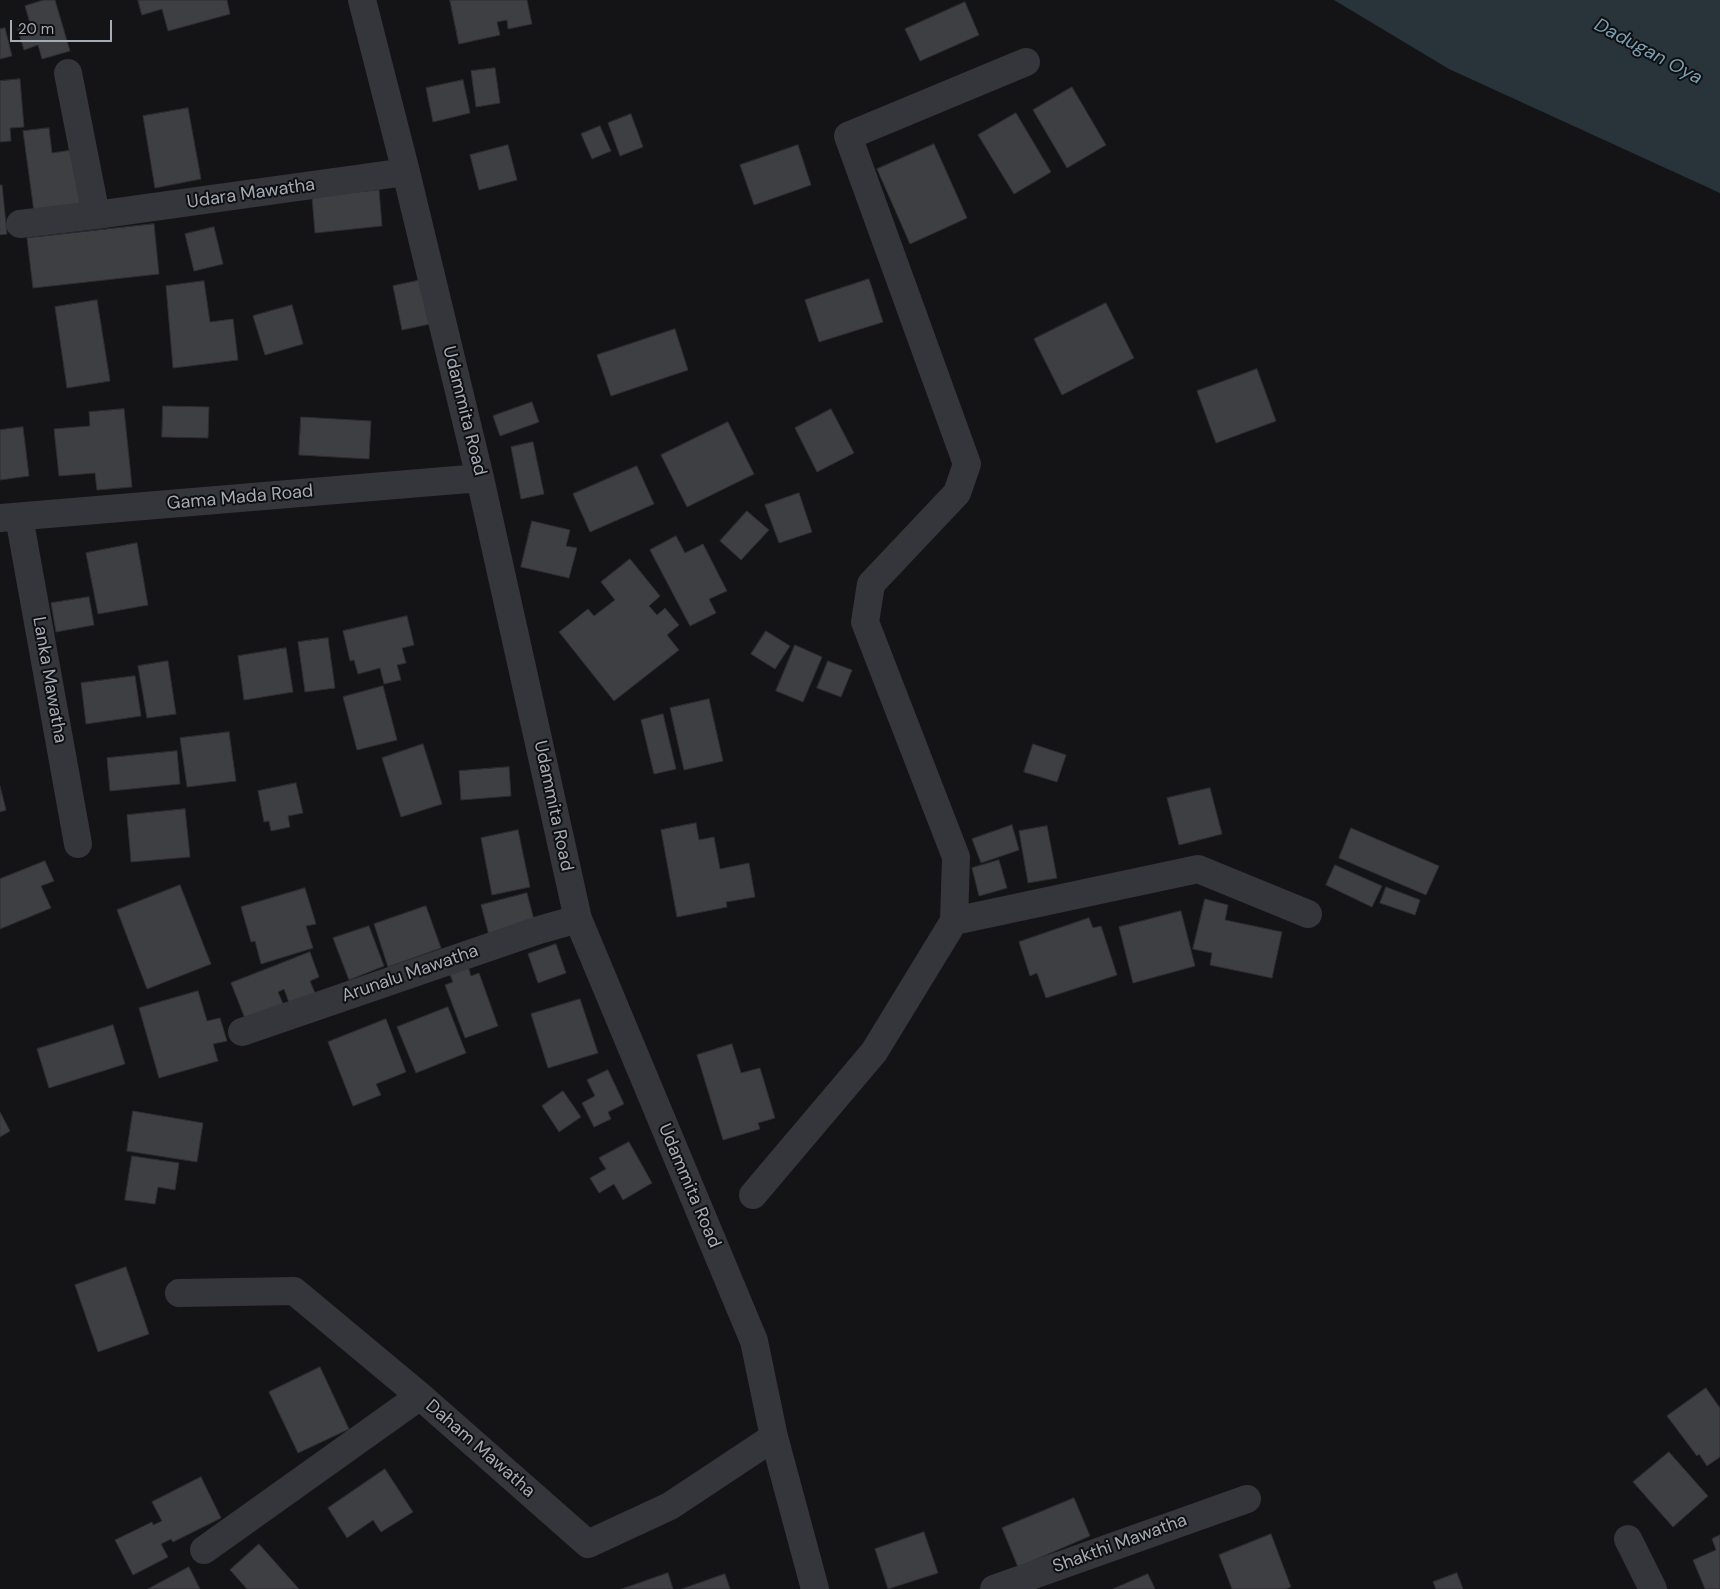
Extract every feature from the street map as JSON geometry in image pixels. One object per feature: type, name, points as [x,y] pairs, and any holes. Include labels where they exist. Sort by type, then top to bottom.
[{"type":"street","name":"Udammita Road","points":[[362,0],[480,478],[578,919],[754,1341],[774,1438],[815,1589]]},
{"type":"street","points":[[754,1195],[874,1052],[954,921],[956,857],[865,622],[871,584],[957,493],[967,464],[848,136],[1026,62]]},
{"type":"street","points":[[68,73],[96,215]]},
{"type":"street","name":"Udara Mawatha","points":[[20,224],[406,172]]},
{"type":"street","name":"Gama Mada Road","points":[[10,518],[480,478]]},
{"type":"street","name":"Lanka Mawatha","points":[[10,518],[78,844]]},
{"type":"street","points":[[954,921],[1198,869],[1308,914]]},
{"type":"street","name":"Arunalu Mawatha","points":[[242,1032],[540,930],[578,919]]},
{"type":"street","name":"Daham Mawatha","points":[[179,1293],[294,1291],[420,1396],[588,1544],[670,1506],[774,1438]]},
{"type":"street","points":[[204,1550],[420,1396]]},
{"type":"street","name":"Shakthi Mawatha","points":[[994,1589],[1247,1499]]},
{"type":"street","points":[[1628,1539],[1653,1589]]},
{"type":"water","name":"Dadugan Oya","points":[[1334,0],[1720,0],[1720,193],[1449,69]]},
{"type":"building","points":[[44,0],[55,0],[70,51],[42,59],[38,45],[24,50],[17,27],[30,23],[25,6]]},
{"type":"building","points":[[138,0],[227,0],[230,14],[168,31],[162,9],[142,15]]},
{"type":"building","points":[[450,0],[527,0],[532,24],[508,29],[507,20],[497,22],[500,35],[459,44]]},
{"type":"building","points":[[965,2],[979,35],[920,61],[905,29]]},
{"type":"building","points":[[5,28],[12,56],[0,59],[0,29]]},
{"type":"building","points":[[495,68],[500,103],[476,107],[471,71]]},
{"type":"building","points":[[20,79],[24,127],[10,128],[11,141],[0,142],[0,81]]},
{"type":"building","points":[[463,80],[470,113],[433,122],[426,88]]},
{"type":"building","points":[[1072,87],[1106,145],[1067,168],[1033,110]]},
{"type":"building","points":[[188,108],[201,179],[155,188],[143,116]]},
{"type":"building","points":[[1016,113],[1051,172],[1014,194],[978,135]]},
{"type":"building","points":[[631,114],[643,147],[620,156],[608,123]]},
{"type":"building","points":[[600,126],[611,151],[592,159],[581,134]]},
{"type":"building","points":[[49,128],[52,153],[72,150],[81,212],[35,219],[23,131]]},
{"type":"building","points":[[934,144],[967,218],[910,244],[877,169]]},
{"type":"building","points":[[508,145],[517,180],[479,190],[470,155]]},
{"type":"building","points":[[798,145],[811,185],[754,205],[740,165]]},
{"type":"building","points":[[0,185],[2,185],[7,234],[0,235]]},
{"type":"building","points":[[379,190],[382,226],[315,233],[312,197]]},
{"type":"building","points":[[154,224],[159,274],[33,288],[27,238]]},
{"type":"building","points":[[214,227],[223,264],[194,271],[185,234]]},
{"type":"building","points":[[869,279],[883,322],[819,342],[805,300]]},
{"type":"building","points":[[421,280],[430,324],[402,330],[393,286]]},
{"type":"building","points":[[204,281],[210,322],[233,319],[238,360],[173,368],[166,286]]},
{"type":"building","points":[[97,300],[110,381],[67,388],[55,307]]},
{"type":"building","points":[[1106,303],[1134,358],[1062,395],[1034,339]]},
{"type":"building","points":[[292,305],[303,344],[265,355],[253,316]]},
{"type":"building","points":[[675,329],[688,370],[611,396],[597,355]]},
{"type":"building","points":[[1257,369],[1276,421],[1216,443],[1197,391]]},
{"type":"building","points":[[532,402],[539,422],[500,436],[493,416]]},
{"type":"building","points":[[163,406],[209,407],[208,438],[162,437]]},
{"type":"building","points":[[124,409],[132,487],[97,490],[95,473],[59,476],[54,429],[90,426],[89,412]]},
{"type":"building","points":[[831,409],[854,453],[817,472],[795,428]]},
{"type":"building","points":[[301,417],[371,421],[369,459],[299,455]]},
{"type":"building","points":[[728,422],[754,474],[687,507],[661,455]]},
{"type":"building","points":[[23,427],[29,476],[0,480],[0,430]]},
{"type":"building","points":[[533,442],[544,494],[521,499],[511,447]]},
{"type":"building","points":[[637,466],[654,504],[590,532],[573,494]]},
{"type":"building","points":[[799,493],[812,532],[779,543],[765,505]]},
{"type":"building","points":[[747,511],[769,530],[741,560],[720,541]]},
{"type":"building","points":[[532,521],[570,530],[566,546],[577,548],[569,578],[521,567]]},
{"type":"building","points":[[676,536],[685,553],[703,544],[727,591],[709,599],[716,613],[690,626],[650,550]]},
{"type":"building","points":[[137,543],[148,605],[98,614],[86,553]]},
{"type":"building","points":[[630,559],[660,596],[649,606],[657,615],[665,608],[679,625],[667,635],[679,650],[614,701],[559,632],[588,609],[594,616],[615,600],[601,582]]},
{"type":"building","points":[[89,597],[94,625],[56,632],[51,603]]},
{"type":"building","points":[[407,616],[414,645],[402,648],[406,663],[397,665],[401,680],[384,684],[380,668],[358,674],[354,660],[350,661],[343,631]]},
{"type":"building","points":[[766,631],[790,646],[775,669],[751,654]]},
{"type":"building","points":[[328,638],[335,688],[305,692],[298,642]]},
{"type":"building","points":[[795,645],[822,657],[803,702],[776,691]]},
{"type":"building","points":[[286,648],[293,692],[244,700],[238,656]]},
{"type":"building","points":[[168,661],[176,714],[147,718],[138,666]]},
{"type":"building","points":[[828,661],[852,670],[841,697],[817,688]]},
{"type":"building","points":[[135,676],[141,716],[86,724],[81,683]]},
{"type":"building","points":[[383,686],[397,740],[357,750],[343,697]]},
{"type":"building","points":[[709,699],[723,761],[684,770],[670,708]]},
{"type":"building","points":[[663,714],[676,769],[654,774],[641,720]]},
{"type":"building","points":[[229,732],[236,781],[187,787],[180,738]]},
{"type":"building","points":[[423,744],[442,804],[401,817],[382,758]]},
{"type":"building","points":[[1033,744],[1066,755],[1057,782],[1024,772]]},
{"type":"building","points":[[177,751],[180,784],[110,791],[107,758]]},
{"type":"building","points":[[509,767],[511,796],[461,800],[459,771]]},
{"type":"building","points":[[296,783],[303,813],[288,816],[290,827],[271,831],[269,821],[264,822],[258,791]]},
{"type":"building","points":[[0,786],[6,810],[0,812]]},
{"type":"building","points":[[1210,788],[1222,834],[1179,845],[1167,798]]},
{"type":"building","points":[[185,809],[190,857],[131,862],[127,815]]},
{"type":"building","points":[[696,823],[699,840],[714,837],[720,869],[749,863],[755,897],[726,902],[727,907],[677,917],[661,830]]},
{"type":"building","points":[[1012,825],[1019,850],[981,863],[972,839]]},
{"type":"building","points":[[1047,826],[1057,878],[1028,883],[1019,831]]},
{"type":"building","points":[[1351,828],[1439,866],[1426,895],[1339,858]]},
{"type":"building","points":[[518,830],[530,887],[492,895],[481,838]]},
{"type":"building","points":[[999,860],[1007,888],[979,896],[972,868]]},
{"type":"building","points":[[45,861],[54,881],[41,886],[51,908],[0,929],[0,879]]},
{"type":"building","points":[[1335,865],[1382,886],[1372,907],[1326,885]]},
{"type":"building","points":[[180,885],[211,964],[147,989],[117,910]]},
{"type":"building","points":[[1386,887],[1420,900],[1415,915],[1380,903]]},
{"type":"building","points":[[305,888],[316,924],[306,926],[313,948],[261,964],[255,941],[251,942],[241,907]]},
{"type":"building","points":[[527,893],[535,924],[489,935],[481,905]]},
{"type":"building","points":[[1205,899],[1228,905],[1225,920],[1282,932],[1272,978],[1210,965],[1212,953],[1193,949]]},
{"type":"building","points":[[426,906],[441,948],[388,967],[374,924]]},
{"type":"building","points":[[1181,911],[1195,966],[1133,983],[1119,927]]},
{"type":"building","points":[[1089,918],[1093,928],[1101,926],[1117,975],[1046,998],[1037,973],[1030,976],[1019,942]]},
{"type":"building","points":[[369,926],[384,966],[349,980],[333,938]]},
{"type":"building","points":[[556,944],[566,973],[538,983],[528,954]]},
{"type":"building","points":[[310,952],[319,977],[310,981],[317,998],[291,1008],[284,989],[278,992],[284,1006],[246,1021],[231,983]]},
{"type":"building","points":[[467,963],[471,976],[479,973],[498,1026],[465,1038],[445,985],[453,982],[448,970]]},
{"type":"building","points":[[198,991],[207,1021],[220,1018],[227,1041],[213,1044],[218,1061],[159,1078],[139,1008]]},
{"type":"building","points":[[580,999],[598,1053],[548,1068],[531,1014]]},
{"type":"building","points":[[448,1007],[466,1053],[416,1073],[397,1027]]},
{"type":"building","points":[[386,1019],[406,1072],[376,1084],[381,1095],[353,1106],[328,1042]]},
{"type":"building","points":[[113,1025],[125,1064],[49,1088],[37,1049]]},
{"type":"building","points":[[732,1044],[741,1073],[760,1068],[775,1118],[758,1123],[760,1129],[723,1140],[697,1055]]},
{"type":"building","points":[[608,1070],[624,1104],[608,1112],[611,1119],[594,1127],[582,1103],[595,1096],[587,1080]]},
{"type":"building","points":[[563,1091],[581,1117],[559,1132],[542,1106]]},
{"type":"building","points":[[133,1111],[203,1123],[197,1162],[127,1151]]},
{"type":"building","points":[[0,1112],[10,1131],[0,1137]]},
{"type":"building","points":[[629,1142],[652,1183],[623,1200],[614,1184],[599,1193],[590,1178],[606,1169],[599,1158]]},
{"type":"building","points":[[132,1156],[179,1163],[175,1190],[158,1187],[155,1204],[125,1200]]},
{"type":"building","points":[[126,1267],[149,1334],[98,1352],[75,1285]]},
{"type":"building","points":[[320,1367],[349,1429],[298,1453],[269,1392]]},
{"type":"building","points":[[1706,1388],[1720,1408],[1720,1457],[1707,1466],[1699,1454],[1697,1456],[1667,1416]]},
{"type":"building","points":[[1669,1452],[1708,1496],[1673,1527],[1633,1482]]},
{"type":"building","points":[[385,1469],[413,1512],[381,1532],[373,1520],[347,1538],[328,1508]]},
{"type":"building","points":[[201,1477],[221,1518],[173,1542],[171,1539],[161,1544],[168,1557],[133,1575],[115,1540],[152,1522],[153,1525],[162,1521],[152,1502]]},
{"type":"building","points":[[1074,1498],[1090,1536],[1018,1567],[1002,1528]]},
{"type":"building","points":[[924,1532],[938,1573],[888,1589],[875,1549]]},
{"type":"building","points":[[1271,1534],[1291,1587],[1285,1589],[1232,1589],[1219,1555]]},
{"type":"building","points":[[1720,1535],[1720,1589],[1705,1589],[1693,1560],[1716,1550],[1712,1539]]},
{"type":"building","points":[[259,1544],[299,1589],[247,1589],[230,1570]]},
{"type":"building","points":[[189,1567],[200,1589],[148,1589]]},
{"type":"building","points":[[668,1573],[673,1589],[622,1589]]},
{"type":"building","points":[[1457,1573],[1463,1589],[1436,1589],[1433,1582]]},
{"type":"building","points":[[725,1574],[730,1589],[682,1589]]},
{"type":"building","points":[[1148,1574],[1155,1589],[1113,1589]]}]
